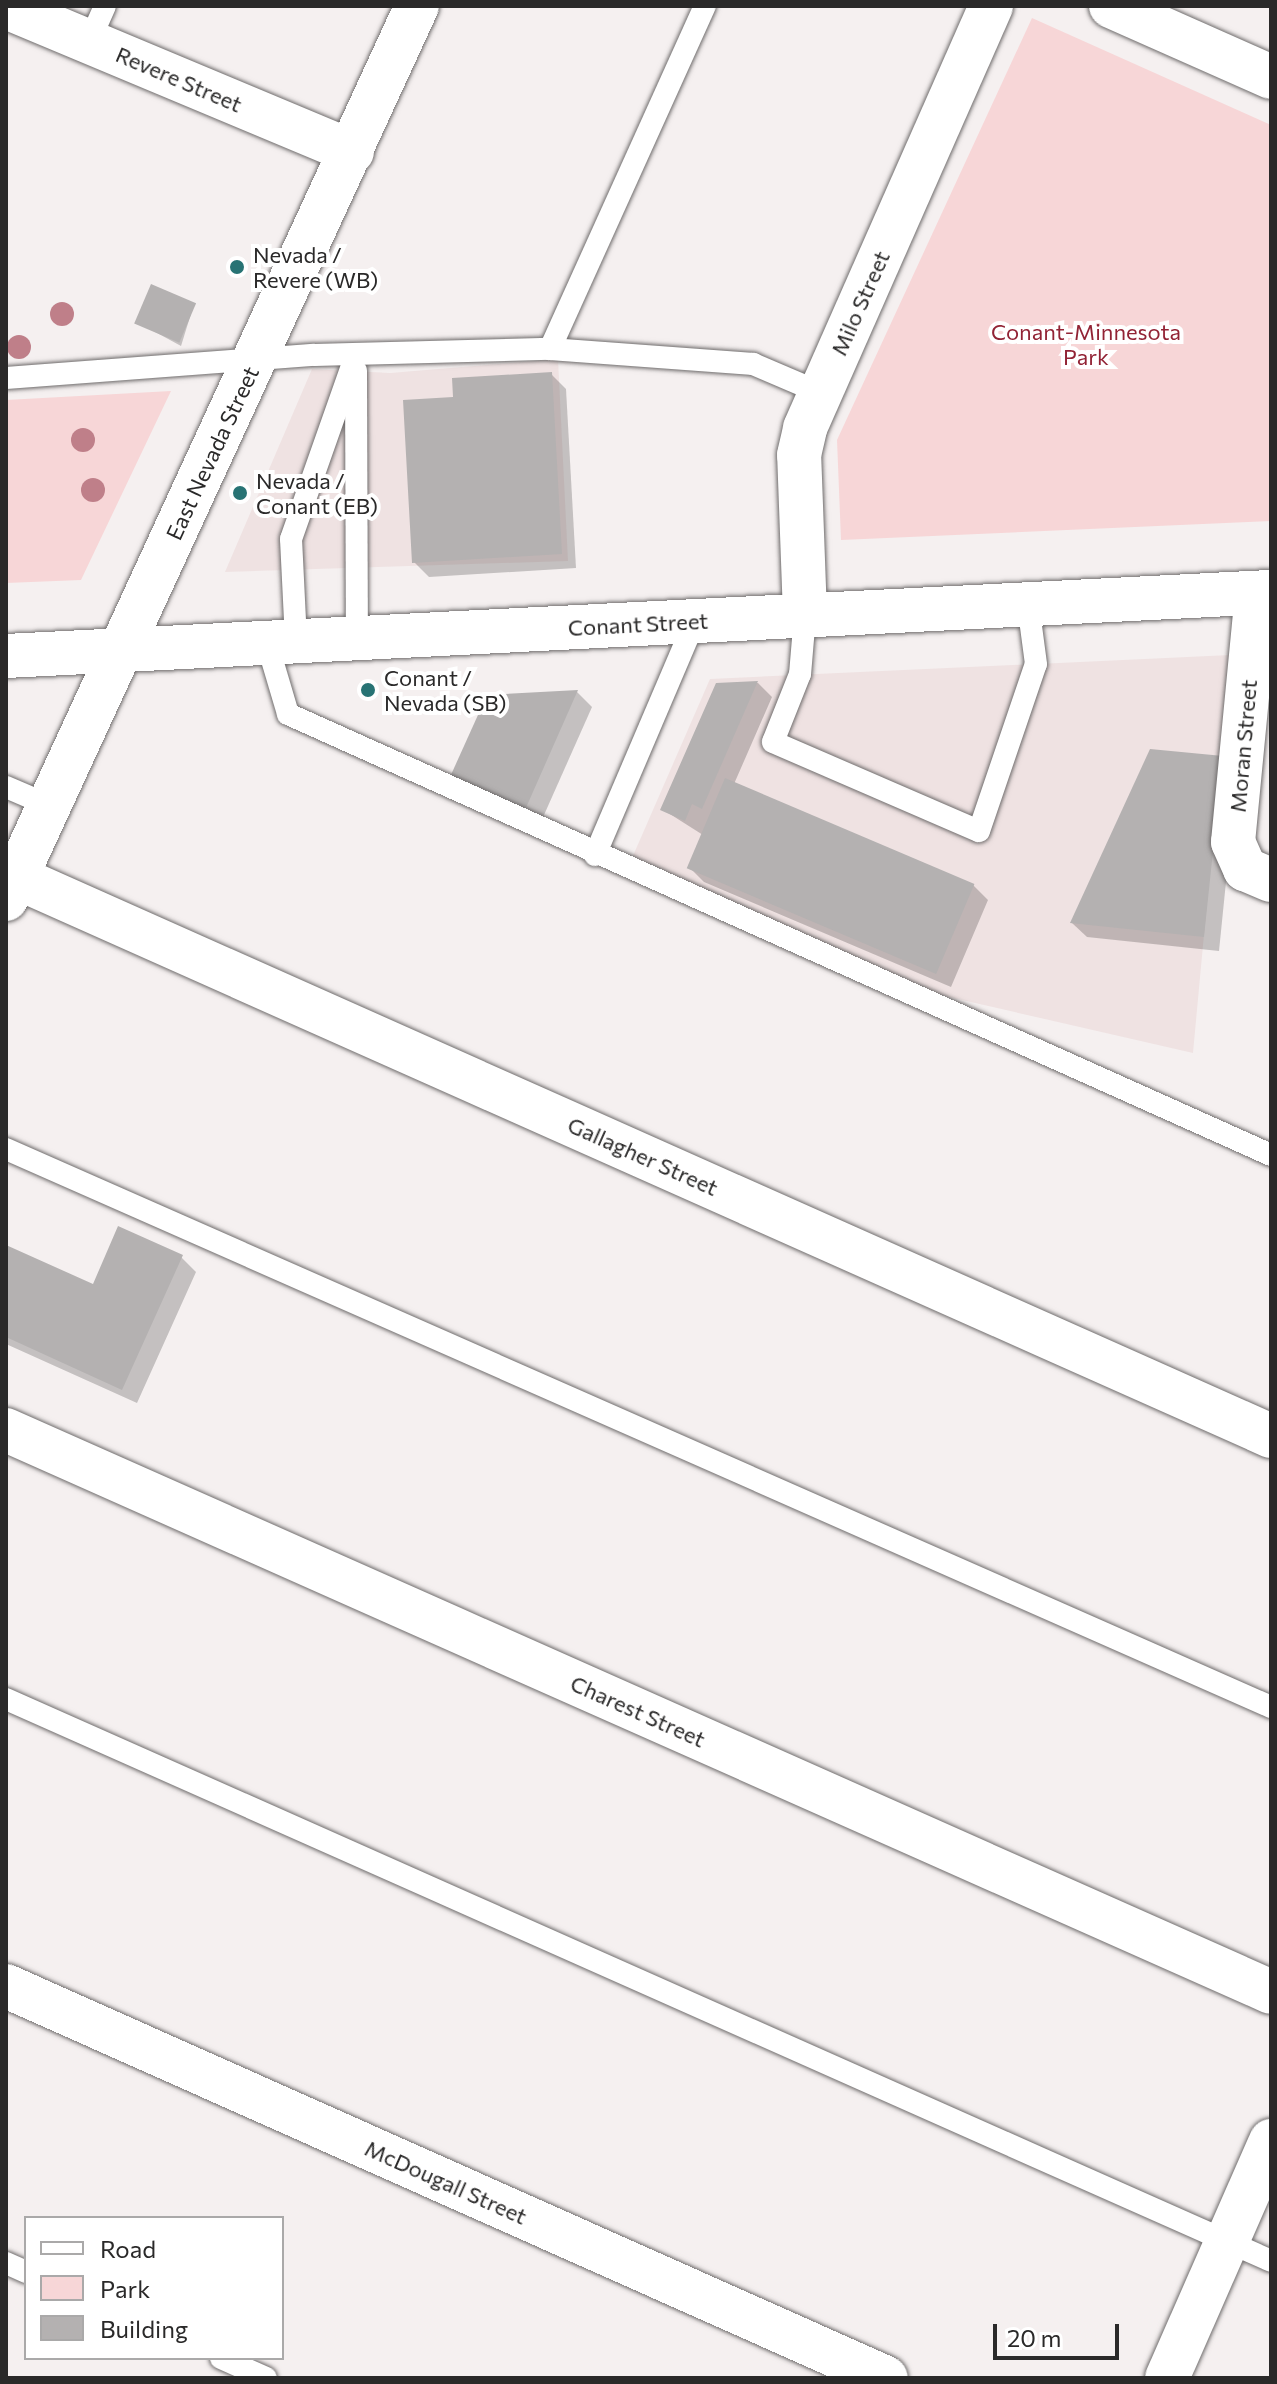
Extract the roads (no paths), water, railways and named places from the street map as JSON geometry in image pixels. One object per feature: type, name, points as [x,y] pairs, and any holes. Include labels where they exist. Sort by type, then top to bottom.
[{"type":"street","name":"East Nevada Street","points":[[11,888],[417,6]]},
{"type":"street","name":"Milo Street","points":[[805,615],[799,455],[821,393],[991,6]]},
{"type":"street","points":[[1111,6],[1271,77]]},
{"type":"street","name":"Revere Street","points":[[6,7],[97,24],[352,152]]},
{"type":"street","name":"Conant Street","points":[[6,656],[1264,592]]},
{"type":"street","name":"Moran Street","points":[[1262,872],[1233,842],[1264,592]]},
{"type":"street","name":"Gallagher Street","points":[[11,888],[1271,1436]]},
{"type":"street","name":"Charest Street","points":[[6,1430],[1271,1992]]},
{"type":"street","name":"McDougall Street","points":[[6,1986],[886,2378]]},
{"type":"street","points":[[1167,2378],[1271,2141]]},
{"type":"lane","points":[[550,349],[705,6]]},
{"type":"lane","points":[[6,378],[253,365],[356,354],[550,349],[753,364],[821,393]]},
{"type":"lane","points":[[356,354],[357,638]]},
{"type":"lane","points":[[356,354],[291,539],[282,642],[288,714],[595,855],[1271,1155]]},
{"type":"lane","points":[[805,615],[800,674],[773,742],[979,831],[1036,664],[1028,604]]},
{"type":"lane","points":[[595,855],[695,621]]},
{"type":"lane","points":[[6,787],[48,805]]},
{"type":"lane","points":[[6,1149],[1271,1707]]},
{"type":"lane","points":[[6,1699],[1271,2261]]},
{"type":"lane","points":[[226,2360],[266,2378]]},
{"type":"place","name":"Nevada / Revere (WB)","points":[[237,267]]},
{"type":"place","name":"Nevada / Conant (EB)","points":[[240,493]]},
{"type":"place","name":"Conant / Nevada (SB)","points":[[368,690]]},
{"type":"park label","name":"Conant-Minnesota Park","points":[[1086,344]]}]
